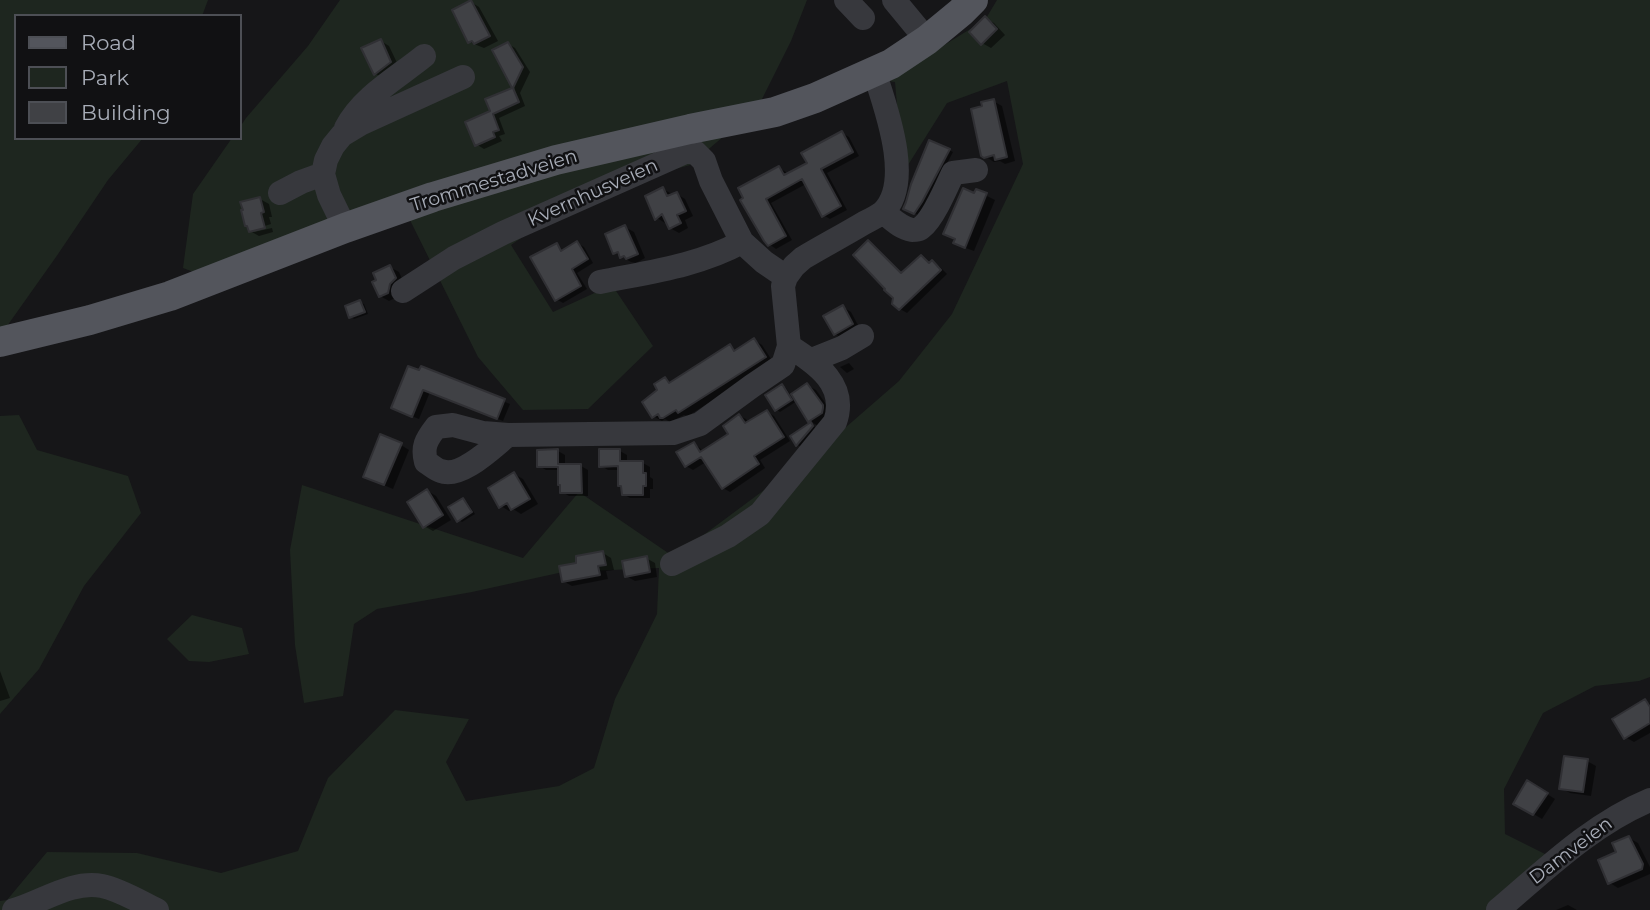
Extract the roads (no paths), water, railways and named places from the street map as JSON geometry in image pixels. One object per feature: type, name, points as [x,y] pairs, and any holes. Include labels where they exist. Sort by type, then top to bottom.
[{"type":"main road","name":"Trommestadveien","points":[[0,342],[90,320],[170,296],[433,197],[556,160],[775,112],[815,98],[891,64],[927,40],[973,0]]},
{"type":"street","points":[[846,0],[863,18]]},
{"type":"street","points":[[894,0],[927,40]]},
{"type":"street","points":[[345,229],[329,195],[323,174],[326,160],[353,115],[424,57]]},
{"type":"street","points":[[508,435],[673,433],[700,424],[783,365],[789,346],[783,297],[786,277],[803,258],[883,212],[897,182],[896,156],[888,114],[874,71]]},
{"type":"street","points":[[342,135],[362,123],[463,78]]},
{"type":"street","name":"Kvernhusveien","points":[[403,290],[454,258],[503,233],[685,152],[695,152],[704,161],[711,181],[742,242],[786,277]]},
{"type":"street","points":[[883,212],[901,226],[918,230],[929,218],[953,173],[976,170]]},
{"type":"street","points":[[279,194],[323,174]]},
{"type":"street","points":[[600,282],[684,266],[720,254],[742,242]]},
{"type":"street","points":[[812,360],[842,348],[862,336]]},
{"type":"street","points":[[672,564],[728,536],[760,514],[835,422],[839,410],[838,396],[825,373],[812,360],[789,346]]},
{"type":"street","name":"Damveien","points":[[1498,910],[1566,852],[1613,818],[1648,806]]},
{"type":"street","points":[[14,910],[70,889],[93,885],[116,890],[157,910]]}]
